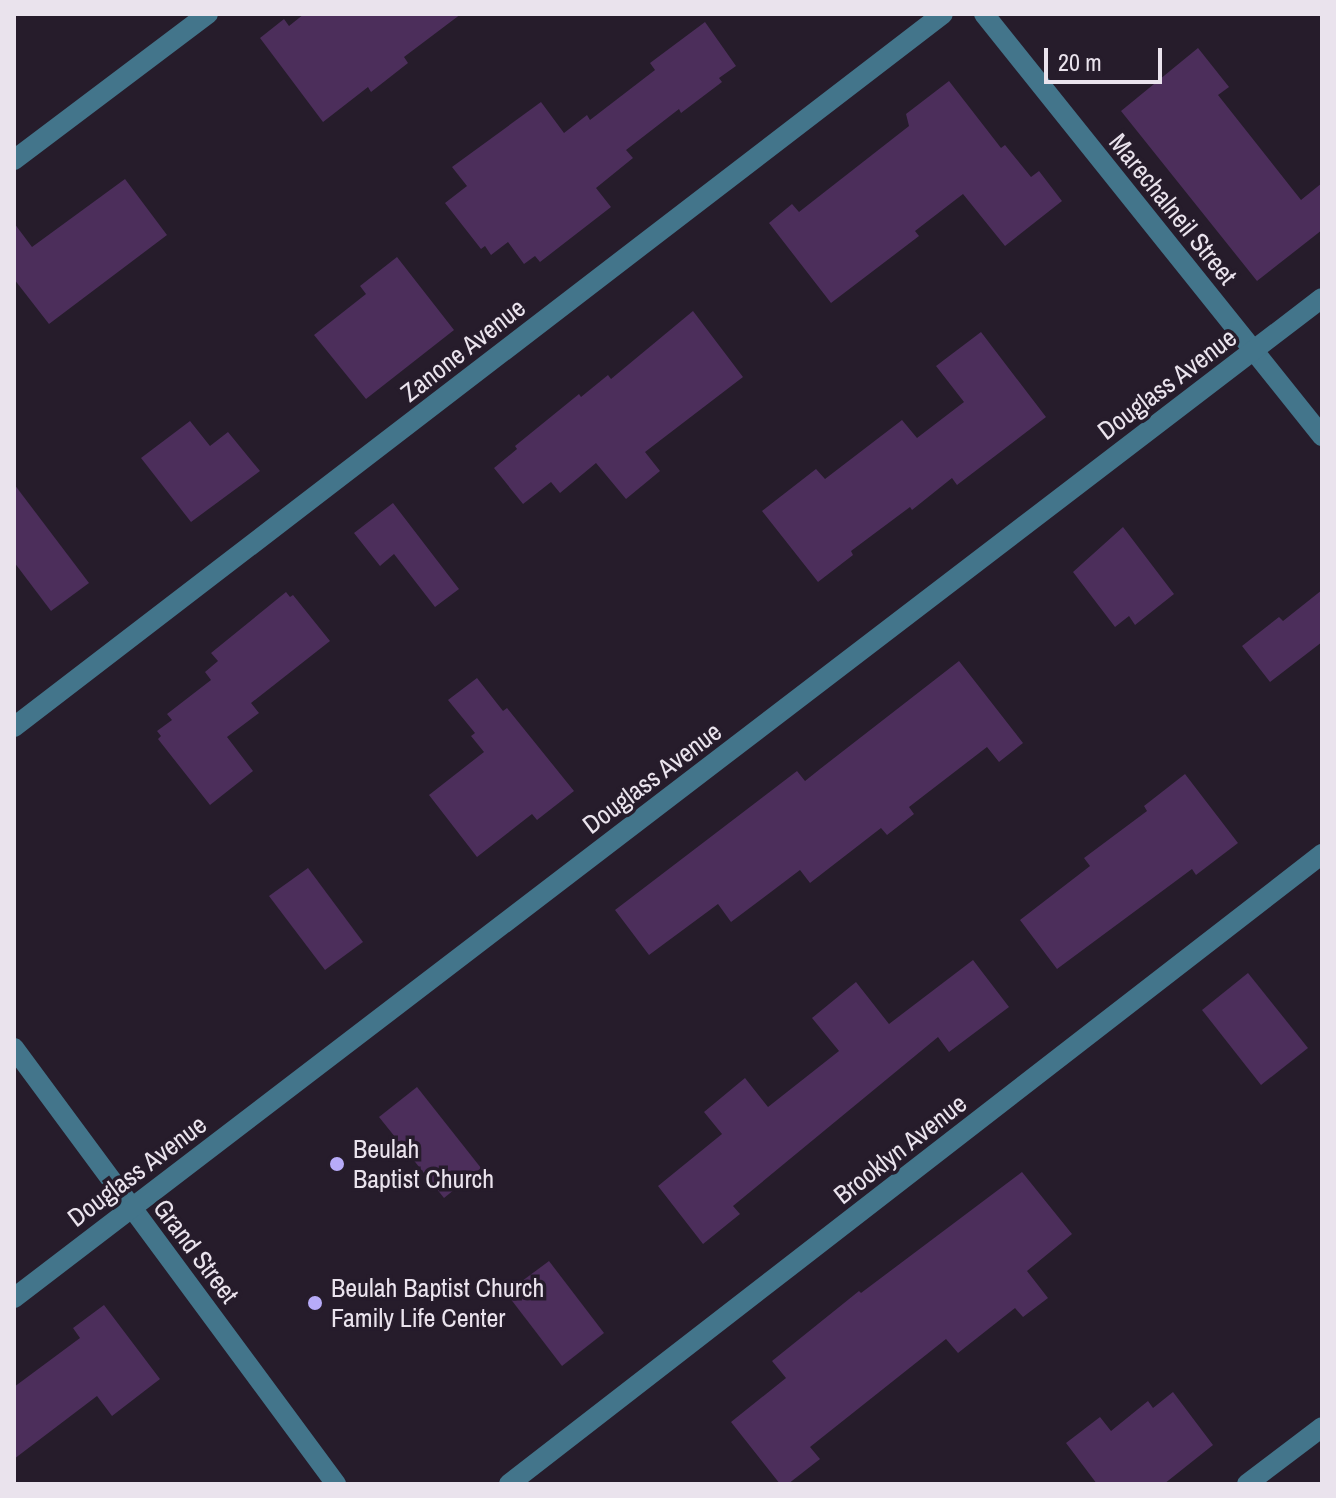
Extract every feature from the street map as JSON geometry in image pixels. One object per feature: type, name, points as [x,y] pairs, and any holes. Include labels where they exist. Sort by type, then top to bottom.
[{"type":"street","points":[[14,160],[208,14]]},
{"type":"street","name":"Zanone Avenue","points":[[14,727],[943,14]]},
{"type":"street","name":"Marechalneil Street","points":[[984,14],[1322,436]]},
{"type":"street","name":"Douglass Avenue","points":[[14,1298],[1322,298]]},
{"type":"street","name":"Brooklyn Avenue","points":[[509,1484],[1322,854]]},
{"type":"street","name":"Grand Street","points":[[14,1048],[336,1484]]},
{"type":"street","points":[[1247,1484],[1322,1427]]},
{"type":"building","points":[[304,14],[461,14],[404,57],[408,63],[371,92],[368,87],[323,122],[260,38],[284,19],[289,26]]},
{"type":"building","points":[[705,22],[736,66],[719,78],[722,82],[681,113],[679,109],[626,150],[633,158],[596,188],[611,207],[540,262],[535,256],[524,264],[508,242],[491,255],[485,246],[481,249],[445,203],[467,186],[452,167],[541,102],[564,133],[587,115],[590,120],[655,70],[650,63]]},
{"type":"building","points":[[1198,48],[1229,87],[1218,95],[1301,200],[1322,183],[1322,230],[1257,281],[1121,111]]},
{"type":"building","points":[[949,81],[1001,148],[1005,145],[1031,177],[1039,171],[1062,201],[1005,246],[963,194],[915,231],[919,236],[831,303],[769,223],[792,204],[799,212],[909,126],[906,114]]},
{"type":"building","points":[[125,179],[167,235],[49,324],[14,279],[14,223],[32,247]]},
{"type":"building","points":[[397,257],[454,330],[366,399],[314,335],[366,294],[360,286]]},
{"type":"building","points":[[693,311],[743,377],[645,452],[660,471],[626,499],[596,463],[560,493],[551,482],[523,504],[494,468],[517,449],[515,446],[579,394],[581,397],[608,375],[611,379]]},
{"type":"building","points":[[981,332],[1046,417],[957,485],[952,478],[912,510],[910,507],[851,551],[853,555],[818,582],[762,511],[816,469],[825,479],[902,420],[917,438],[964,402],[936,366]]},
{"type":"building","points":[[190,421],[210,446],[228,432],[260,471],[191,522],[141,458]]},
{"type":"building","points":[[14,484],[89,583],[51,611],[14,562]]},
{"type":"building","points":[[393,503],[459,589],[435,607],[394,554],[380,566],[354,533]]},
{"type":"building","points":[[1123,527],[1174,594],[1135,625],[1129,616],[1115,627],[1073,572]]},
{"type":"building","points":[[1322,590],[1322,642],[1270,682],[1242,646],[1279,617],[1283,621]]},
{"type":"building","points":[[286,592],[290,597],[293,595],[330,641],[251,703],[259,713],[227,737],[253,771],[210,805],[158,739],[161,736],[157,731],[172,720],[167,714],[211,680],[205,672],[218,661],[211,653]]},
{"type":"building","points":[[959,661],[1023,743],[999,762],[987,747],[909,807],[914,814],[887,835],[881,828],[810,883],[800,870],[731,922],[718,904],[649,955],[615,910],[797,771],[805,781]]},
{"type":"building","points":[[477,678],[503,711],[507,708],[574,791],[537,820],[532,814],[477,857],[429,795],[484,752],[471,736],[475,733],[448,700]]},
{"type":"building","points":[[1185,774],[1238,843],[1196,875],[1192,869],[1057,969],[1020,920],[1090,866],[1084,858],[1147,811],[1144,806]]},
{"type":"building","points":[[308,868],[363,942],[325,970],[269,896]]},
{"type":"building","points":[[973,960],[1009,1007],[949,1052],[938,1037],[733,1206],[740,1214],[703,1244],[658,1186],[722,1134],[704,1112],[745,1078],[768,1107],[839,1051],[812,1018],[856,982],[889,1024]]},
{"type":"building","points":[[1248,973],[1308,1048],[1261,1085],[1202,1010]]},
{"type":"building","points":[[417,1087],[481,1168],[444,1198],[379,1117]]},
{"type":"building","points":[[1022,1172],[1072,1234],[1027,1271],[1048,1298],[1023,1317],[1015,1308],[958,1353],[946,1339],[810,1447],[820,1459],[788,1484],[780,1484],[731,1422],[786,1378],[772,1361],[859,1291],[861,1293]]},
{"type":"building","points":[[549,1261],[604,1333],[562,1366],[506,1293]]},
{"type":"building","points":[[104,1305],[160,1379],[112,1416],[97,1396],[14,1459],[14,1387],[80,1338],[73,1328]]},
{"type":"building","points":[[1173,1392],[1213,1445],[1164,1484],[1097,1484],[1066,1443],[1100,1417],[1111,1431],[1148,1401],[1153,1408]]},
{"type":"place","name":"Beulah Baptist Church","points":[[337,1164]]},
{"type":"place","name":"Beulah Baptist Church Family Life Center","points":[[315,1303]]}]
